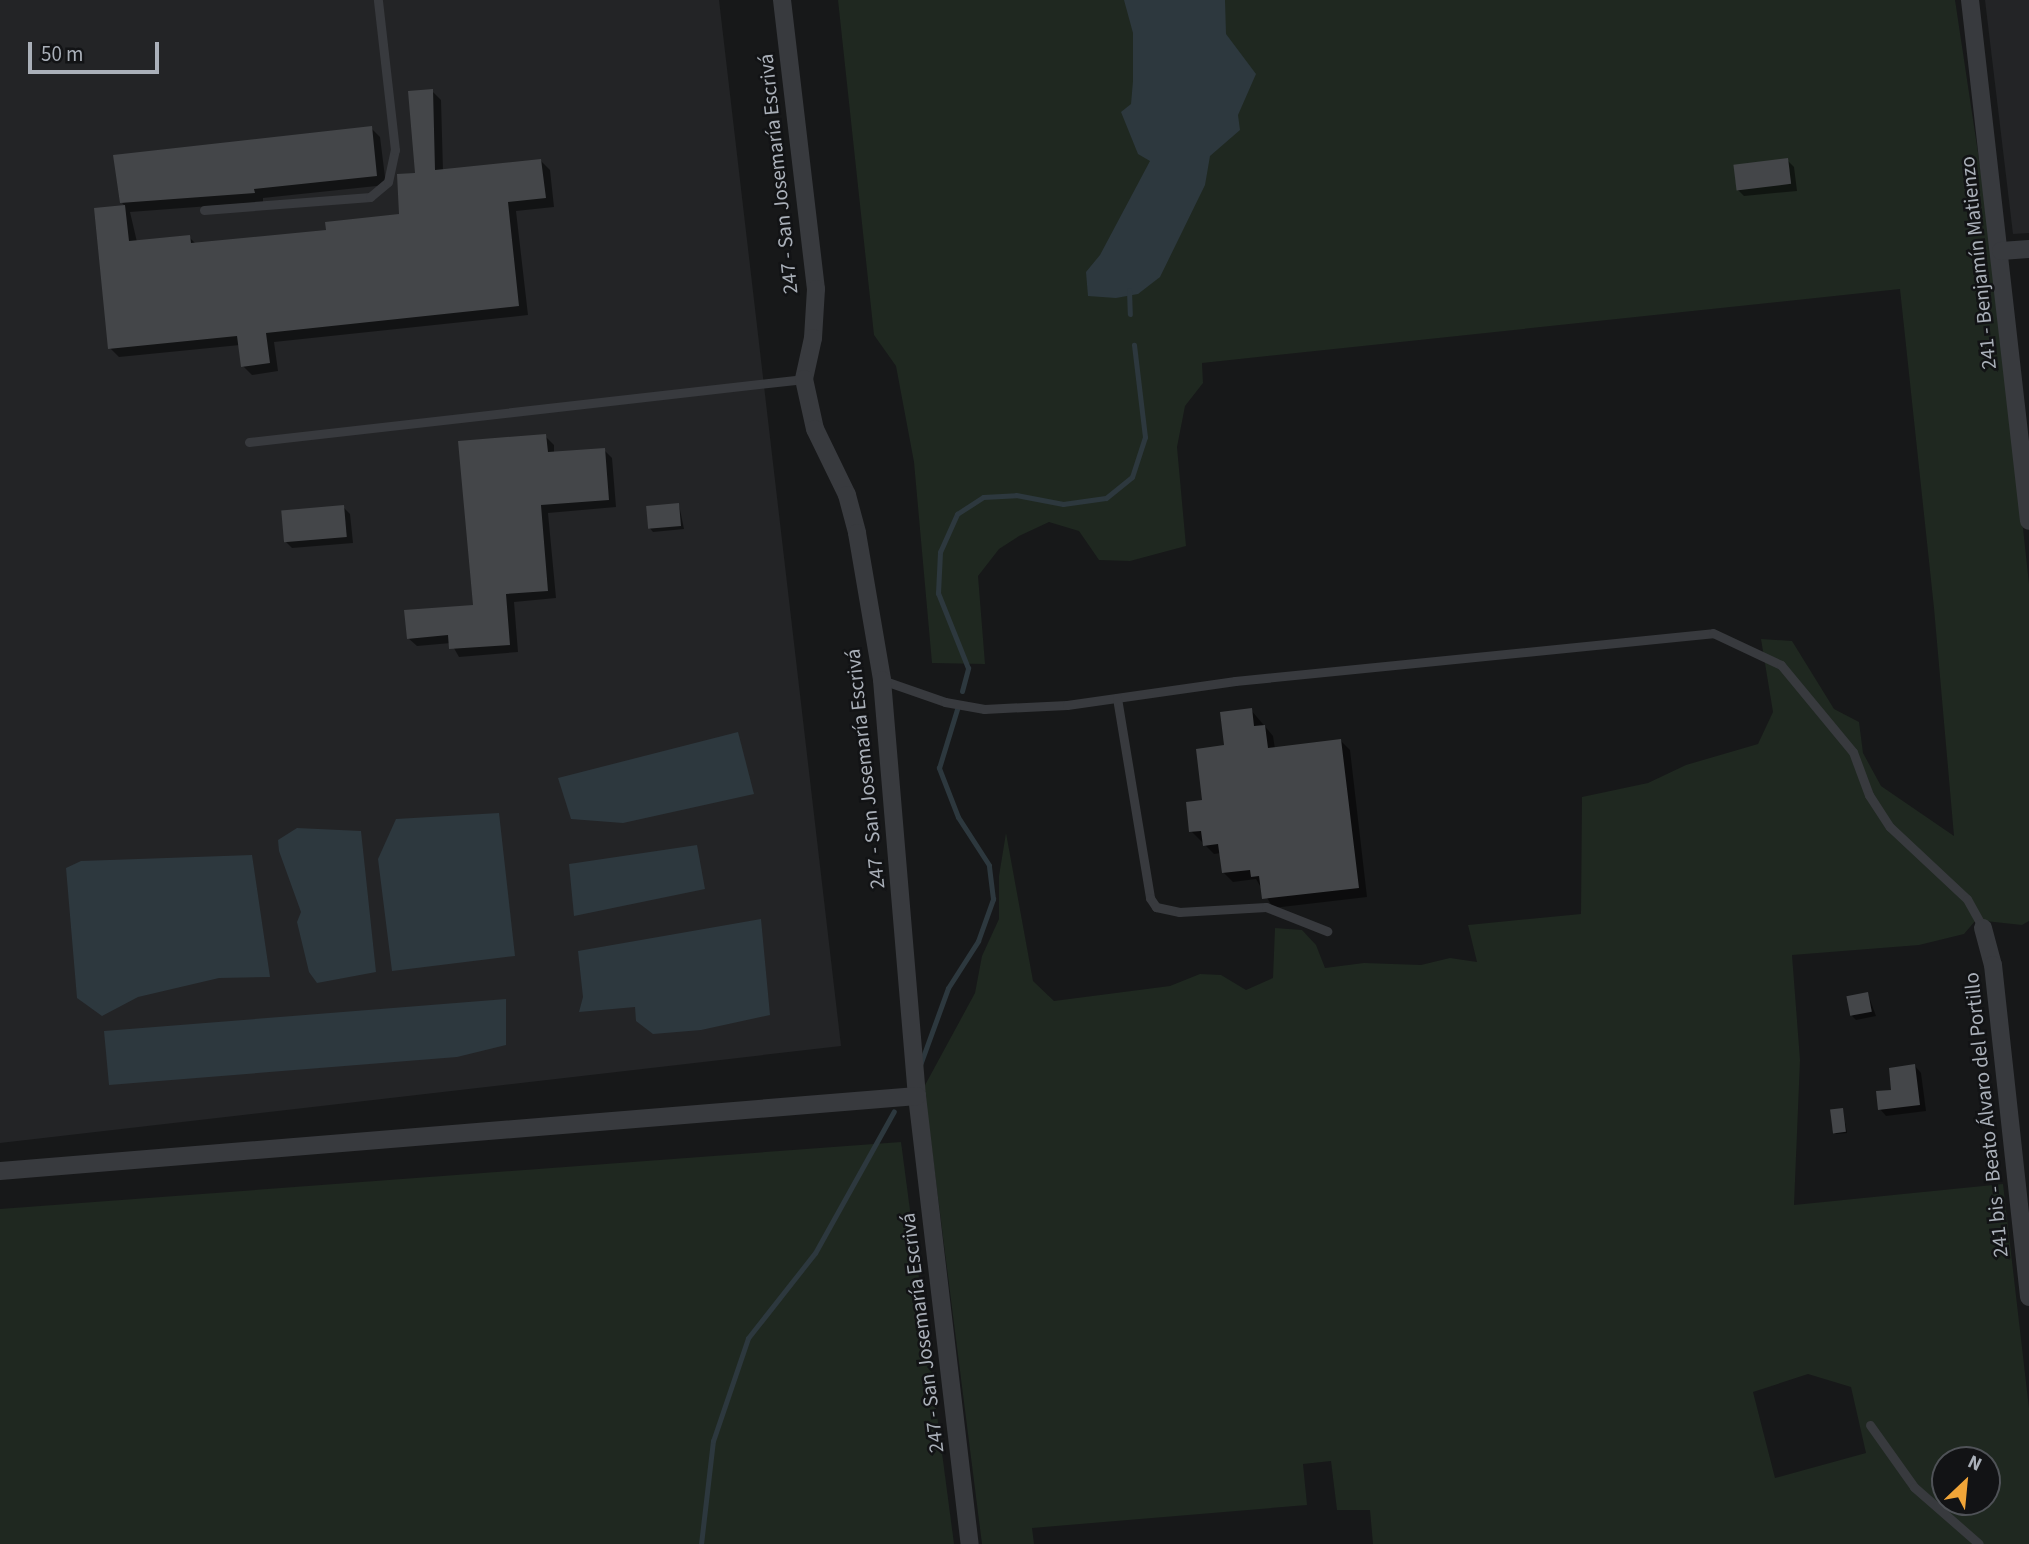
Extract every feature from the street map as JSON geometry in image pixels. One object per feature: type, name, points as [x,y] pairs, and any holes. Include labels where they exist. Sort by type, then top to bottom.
[{"type":"street","name":"247 - San Josemaría Escrivá","points":[[782,0],[816,289],[813,338],[804,379],[815,429],[847,495],[857,533],[882,680],[917,1096],[970,1544]]},
{"type":"street","name":"241 - Benjamín Matienzo","points":[[1970,0],[2001,251],[2029,519]]},
{"type":"street","points":[[2001,251],[2029,249]]},
{"type":"street","name":"241 bis - Beato Álvaro del Portillo","points":[[1983,929],[1993,965],[2029,1297]]},
{"type":"street","points":[[0,1171],[917,1096]]},
{"type":"lane","points":[[204,210],[370,197],[388,182],[395,150],[378,0]]},
{"type":"lane","points":[[250,442],[804,379]]},
{"type":"lane","points":[[882,680],[945,702],[984,709],[1117,698],[1235,681],[1713,633],[1781,665],[1853,752],[1868,795],[1890,827],[1967,899],[1983,929]]},
{"type":"lane","points":[[1117,698],[1150,898],[1156,907],[1179,912],[1266,907],[1327,931]]},
{"type":"lane","points":[[1870,1425],[1914,1487],[1979,1544]]},
{"type":"shaded area","points":[[0,0],[719,0],[841,1046],[0,1143]]},
{"type":"shaded area","points":[[838,0],[1955,0],[1994,259],[2029,584],[2029,921],[2022,925],[1976,920],[1964,934],[1919,945],[1792,955],[1800,1060],[1794,1205],[2003,1184],[2029,1408],[2029,1544],[1373,1544],[1370,1510],[1337,1510],[1331,1461],[1303,1464],[1307,1505],[1032,1528],[1034,1544],[982,1544],[924,1087],[975,993],[982,956],[999,919],[999,876],[1006,833],[1033,981],[1054,1001],[1170,986],[1200,974],[1221,975],[1246,990],[1273,978],[1275,928],[1302,930],[1316,945],[1325,968],[1364,963],[1421,965],[1450,958],[1477,962],[1468,925],[1581,914],[1582,797],[1648,783],[1686,765],[1758,744],[1773,712],[1761,639],[1792,641],[1834,709],[1859,722],[1863,753],[1881,786],[1954,836],[1934,608],[1900,289],[1202,363],[1203,383],[1185,406],[1177,447],[1186,546],[1130,561],[1099,560],[1079,531],[1049,522],[1019,536],[999,549],[978,576],[985,664],[932,663],[914,462],[896,366],[874,335]],"holes":[[[1808,1374],[1851,1387],[1866,1453],[1775,1478],[1753,1392]]]},
{"type":"shaded area","points":[[1124,0],[1225,0],[1226,34],[1256,74],[1238,115],[1240,130],[1210,156],[1205,185],[1160,277],[1138,294],[1116,298],[1088,296],[1086,272],[1100,255],[1150,161],[1138,154],[1121,112],[1131,104],[1133,81],[1133,33]]},
{"type":"shaded area","points":[[1985,0],[2029,0],[2029,233],[2013,234]]},
{"type":"shaded area","points":[[738,732],[754,794],[623,823],[571,819],[558,778]]},
{"type":"shaded area","points":[[499,813],[515,956],[392,971],[378,859],[396,819]]},
{"type":"shaded area","points":[[297,828],[361,831],[376,972],[317,983],[309,972],[297,922],[301,912],[279,851],[278,840]]},
{"type":"shaded area","points":[[697,845],[705,889],[574,916],[569,864]]},
{"type":"shaded area","points":[[252,855],[270,977],[219,978],[138,997],[102,1016],[77,998],[66,868],[81,861]]},
{"type":"shaded area","points":[[761,919],[770,1015],[701,1030],[653,1034],[636,1021],[635,1007],[579,1012],[583,997],[578,951]]},
{"type":"shaded area","points":[[506,999],[506,1045],[457,1057],[109,1085],[104,1031]]},
{"type":"shaded area","points":[[901,1142],[954,1544],[0,1544],[0,1209]]},
{"type":"building","points":[[433,89],[435,170],[541,159],[546,198],[508,202],[519,306],[266,333],[270,363],[241,367],[237,336],[108,349],[94,208],[125,205],[129,241],[190,235],[191,243],[326,230],[325,222],[399,214],[397,174],[415,173],[408,91]]},
{"type":"building","points":[[372,126],[377,176],[254,189],[255,193],[120,203],[113,155]]},
{"type":"building","points":[[1788,158],[1791,184],[1737,191],[1733,165]]},
{"type":"building","points":[[546,434],[548,452],[605,448],[609,500],[541,505],[548,591],[506,594],[510,645],[449,649],[448,635],[407,639],[404,610],[473,605],[458,441]]},
{"type":"building","points":[[679,503],[681,526],[648,529],[646,506]]},
{"type":"building","points":[[344,505],[347,537],[284,542],[281,510]]},
{"type":"building","points":[[1252,708],[1254,726],[1265,725],[1268,748],[1341,739],[1359,888],[1262,899],[1259,876],[1251,877],[1250,870],[1222,873],[1218,844],[1203,846],[1201,831],[1189,832],[1186,802],[1202,800],[1196,749],[1224,745],[1220,712]]},
{"type":"building","points":[[1868,992],[1872,1012],[1850,1016],[1846,996]]},
{"type":"building","points":[[1915,1064],[1920,1105],[1878,1110],[1876,1091],[1891,1090],[1889,1068]]},
{"type":"building","points":[[1843,1108],[1846,1132],[1833,1133],[1830,1110]]},
{"type":"waterway","points":[[1129,290],[1130,314]]},
{"type":"waterway","points":[[962,691],[968,668],[938,593],[940,552],[957,514],[983,497],[1016,495],[1063,504],[1106,498],[1132,477],[1145,437],[1134,345]]},
{"type":"waterway","points":[[920,1065],[948,988],[978,941],[993,899],[989,865],[958,817],[939,768],[957,709]]},
{"type":"waterway","points":[[701,1544],[713,1441],[748,1338],[815,1253],[894,1111]]}]
